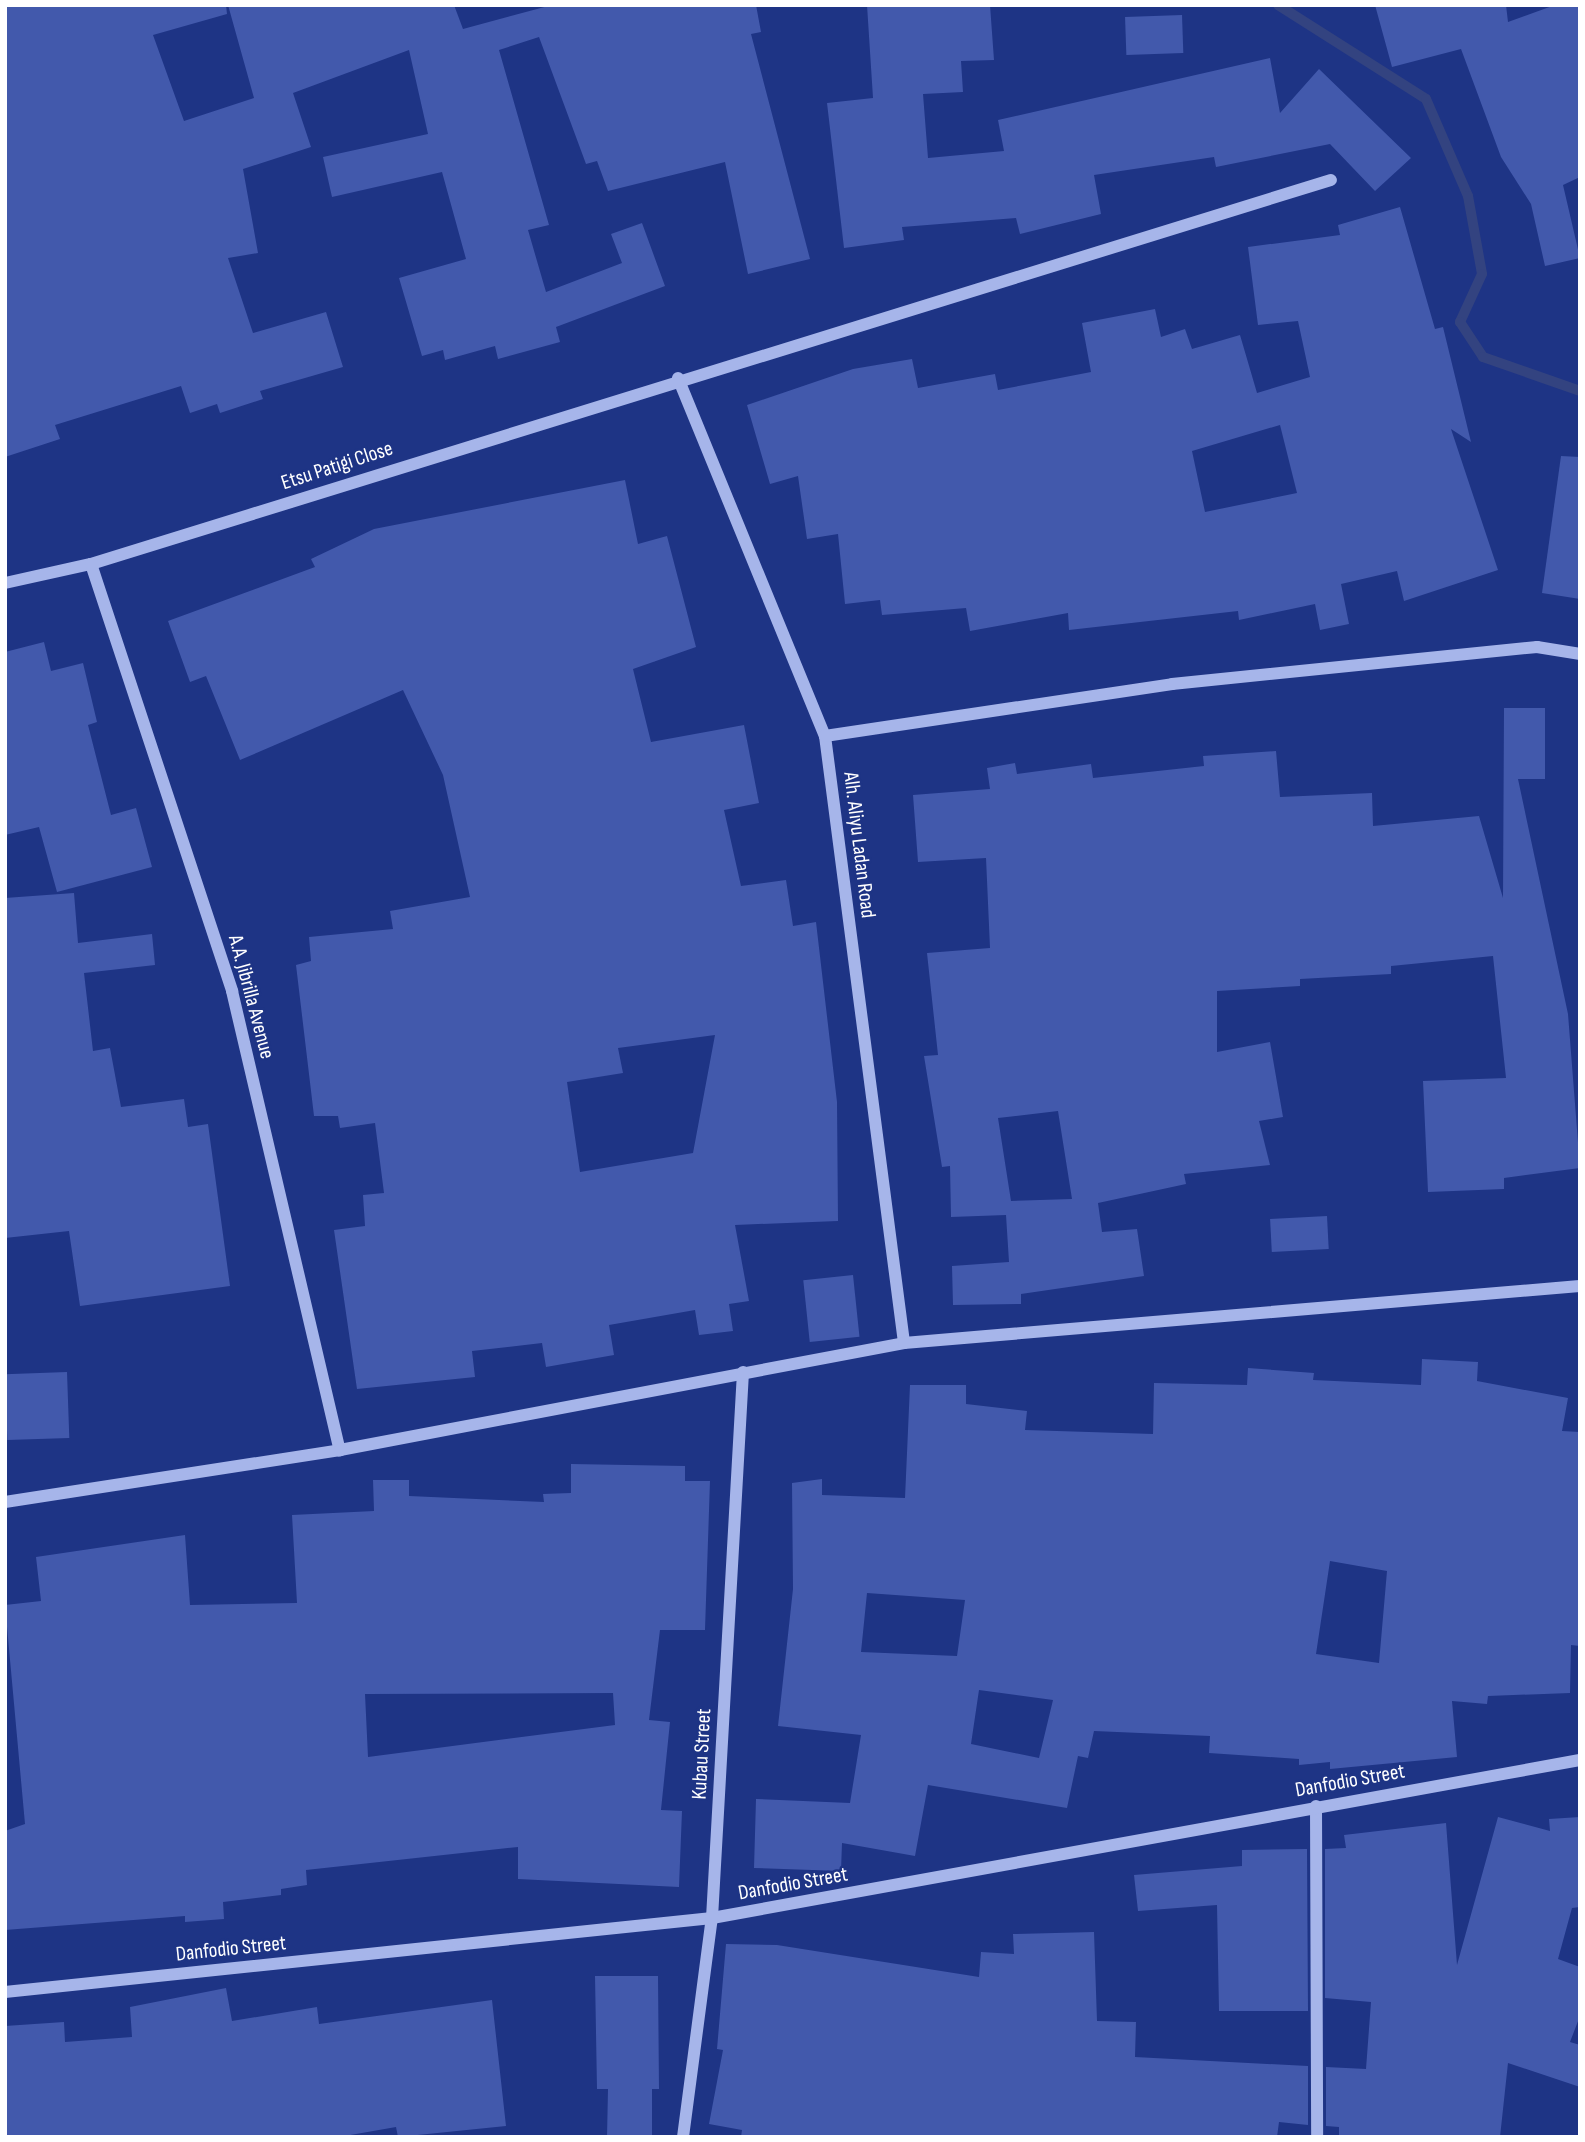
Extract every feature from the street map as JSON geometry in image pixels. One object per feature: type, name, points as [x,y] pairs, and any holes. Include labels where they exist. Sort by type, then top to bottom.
[{"type":"street","name":"Etsu Patigi Close","points":[[5,583],[91,564],[678,378],[1331,180]]},
{"type":"street","name":"Alh. Aliyu Ladan Road","points":[[678,378],[825,736],[904,1343]]},
{"type":"street","name":"A.A. Jibrilla Avenue","points":[[91,564],[232,991],[340,1450]]},
{"type":"street","points":[[825,736],[1172,684],[1537,647],[1580,654]]},
{"type":"street","points":[[5,1502],[340,1450],[904,1343],[1580,1286]]},
{"type":"street","name":"Kubau Street","points":[[683,2137],[712,1918],[743,1372]]},
{"type":"street","name":"Danfodio Street","points":[[5,1992],[712,1918],[1580,1760]]},
{"type":"street","points":[[1316,1806],[1317,2137]]},
{"type":"building","points":[[5,5],[226,5],[227,14],[153,35],[184,121],[254,98],[228,5],[454,5],[463,29],[552,5],[756,5],[761,32],[751,34],[810,259],[748,274],[725,162],[608,191],[597,161],[586,164],[539,37],[499,50],[549,225],[528,230],[546,292],[622,263],[611,234],[642,223],[665,286],[556,327],[560,342],[498,359],[495,346],[445,360],[443,350],[422,356],[399,278],[466,259],[442,172],[332,197],[323,157],[428,134],[409,50],[293,93],[311,147],[243,169],[258,253],[228,258],[253,333],[326,312],[343,367],[260,391],[263,399],[220,413],[217,404],[190,413],[181,386],[55,425],[60,439],[5,457]]},
{"type":"building","points":[[867,5],[990,5],[994,60],[961,61],[963,92],[923,94],[928,158],[1004,151],[998,120],[1270,58],[1280,113],[1319,69],[1411,158],[1375,191],[1330,144],[1216,167],[1214,157],[1094,175],[1101,214],[1020,234],[1016,218],[902,227],[904,240],[844,248],[827,103],[873,98]]},
{"type":"building","points":[[1375,5],[1506,5],[1508,22],[1555,5],[1580,5],[1580,177],[1563,185],[1580,258],[1545,266],[1531,204],[1501,157],[1461,49],[1392,67]]},
{"type":"building","points":[[1182,15],[1183,53],[1126,55],[1125,17]]},
{"type":"building","points":[[1400,207],[1435,329],[1443,327],[1471,442],[1451,429],[1498,570],[1404,601],[1397,571],[1341,584],[1349,624],[1320,630],[1315,604],[1239,620],[1238,611],[1069,630],[1068,613],[970,631],[966,608],[882,615],[880,600],[845,604],[838,534],[807,539],[798,476],[770,484],[747,405],[853,369],[912,359],[918,388],[995,374],[998,390],[1091,372],[1082,323],[1155,309],[1161,337],[1185,329],[1192,349],[1240,335],[1257,393],[1310,377],[1298,321],[1258,325],[1248,247],[1340,235],[1338,225]],"holes":[[[1280,425],[1297,493],[1205,512],[1192,451]]]},
{"type":"building","points":[[1561,456],[1580,457],[1580,599],[1542,593]]},
{"type":"building","points":[[625,480],[638,544],[667,536],[696,647],[633,669],[651,742],[744,725],[759,803],[724,810],[741,886],[786,880],[793,926],[816,922],[837,1102],[838,1221],[735,1225],[749,1301],[729,1304],[733,1331],[699,1335],[695,1310],[609,1325],[614,1355],[546,1367],[542,1343],[472,1351],[475,1377],[357,1389],[334,1230],[365,1226],[363,1195],[384,1193],[375,1123],[340,1128],[338,1116],[314,1116],[296,965],[311,961],[309,937],[393,929],[390,911],[470,897],[443,775],[403,690],[240,760],[206,676],[190,682],[168,621],[315,567],[311,559],[374,529]],"holes":[[[715,1035],[693,1153],[580,1172],[567,1082],[623,1073],[618,1048]]]},
{"type":"building","points":[[44,642],[51,671],[83,663],[97,722],[88,725],[111,815],[136,808],[152,867],[57,892],[39,827],[5,835],[5,652]]},
{"type":"building","points":[[1504,708],[1545,708],[1545,779],[1518,779],[1568,1014],[1580,1168],[1504,1178],[1504,1189],[1428,1192],[1423,1081],[1506,1078],[1493,956],[1391,966],[1391,974],[1300,979],[1300,986],[1217,991],[1217,1052],[1270,1042],[1283,1117],[1259,1121],[1270,1165],[1184,1174],[1186,1184],[1098,1203],[1102,1232],[1137,1229],[1144,1276],[1021,1294],[1021,1304],[953,1305],[952,1266],[1009,1262],[1006,1215],[951,1217],[950,1166],[942,1167],[924,1056],[938,1055],[927,953],[990,948],[986,858],[918,862],[913,795],[990,789],[987,768],[1015,763],[1017,774],[1091,764],[1093,778],[1204,766],[1203,756],[1276,751],[1280,797],[1372,793],[1373,826],[1479,816],[1503,898]],"holes":[[[1058,1111],[1072,1199],[1011,1201],[998,1118]]]},
{"type":"building","points":[[74,893],[78,943],[152,934],[155,965],[84,973],[93,1051],[110,1048],[121,1107],[184,1099],[188,1127],[208,1124],[230,1286],[80,1306],[69,1231],[5,1238],[5,898]]},
{"type":"building","points":[[1327,1216],[1329,1249],[1272,1252],[1270,1219]]},
{"type":"building","points":[[853,1275],[859,1337],[810,1342],[803,1280]]},
{"type":"building","points":[[1422,1359],[1478,1362],[1477,1381],[1568,1398],[1562,1431],[1580,1432],[1580,1646],[1571,1645],[1570,1693],[1488,1696],[1487,1704],[1452,1701],[1457,1757],[1330,1769],[1330,1762],[1299,1765],[1299,1759],[1209,1753],[1210,1736],[1094,1731],[1088,1758],[1078,1756],[1067,1808],[928,1785],[915,1856],[842,1843],[841,1871],[754,1868],[756,1799],[850,1803],[861,1735],[778,1726],[793,1589],[792,1483],[822,1479],[822,1495],[905,1498],[910,1385],[966,1385],[966,1404],[1027,1411],[1025,1430],[1153,1434],[1154,1383],[1247,1385],[1248,1368],[1314,1373],[1313,1380],[1421,1385]],"holes":[[[1330,1561],[1387,1571],[1379,1663],[1316,1654]],[[867,1593],[965,1600],[957,1656],[861,1652]],[[979,1690],[1053,1700],[1039,1758],[971,1744]]]},
{"type":"building","points":[[67,1372],[69,1438],[7,1440],[5,1374]]},
{"type":"building","points":[[571,1464],[685,1466],[685,1481],[710,1481],[705,1630],[660,1630],[649,1720],[670,1722],[661,1810],[682,1811],[679,1887],[518,1879],[518,1847],[306,1870],[307,1885],[281,1889],[281,1895],[223,1902],[224,1919],[185,1922],[185,1916],[5,1930],[5,1831],[25,1824],[5,1605],[41,1601],[36,1557],[185,1535],[190,1605],[297,1603],[292,1515],[374,1511],[373,1480],[409,1480],[409,1496],[544,1502],[543,1494],[571,1493]],"holes":[[[613,1693],[615,1725],[368,1757],[365,1694]]]},
{"type":"building","points":[[1498,1817],[1550,1831],[1549,1819],[1580,1817],[1580,1907],[1572,1908],[1558,1959],[1580,1967],[1580,2016],[1570,2042],[1580,2045],[1580,2087],[1508,2063],[1500,2137],[1339,2137],[1339,2127],[1326,2126],[1326,2067],[1366,2069],[1371,2002],[1325,1998],[1325,1849],[1346,1848],[1344,1835],[1446,1823],[1457,1965]]},
{"type":"building","points":[[1307,1849],[1308,2011],[1219,2011],[1217,1905],[1138,1911],[1134,1875],[1242,1866],[1242,1850]]},
{"type":"building","points":[[1094,1932],[1097,2021],[1136,2022],[1135,2057],[1308,2066],[1308,2125],[1279,2122],[1277,2137],[741,2137],[742,2130],[709,2124],[723,2050],[717,2049],[726,1944],[777,1945],[979,1977],[981,1952],[1014,1954],[1013,1934]]},
{"type":"building","points":[[595,1976],[658,1976],[659,2089],[652,2089],[652,2137],[607,2137],[608,2089],[597,2089]]},
{"type":"building","points":[[226,1988],[232,2021],[317,2007],[319,2024],[492,2000],[506,2126],[398,2137],[396,2127],[339,2137],[5,2137],[5,2026],[64,2022],[65,2042],[132,2037],[130,2007]]},
{"type":"waterway","points":[[1278,5],[1426,99],[1468,196],[1482,274],[1460,322],[1483,357],[1580,391]]}]
